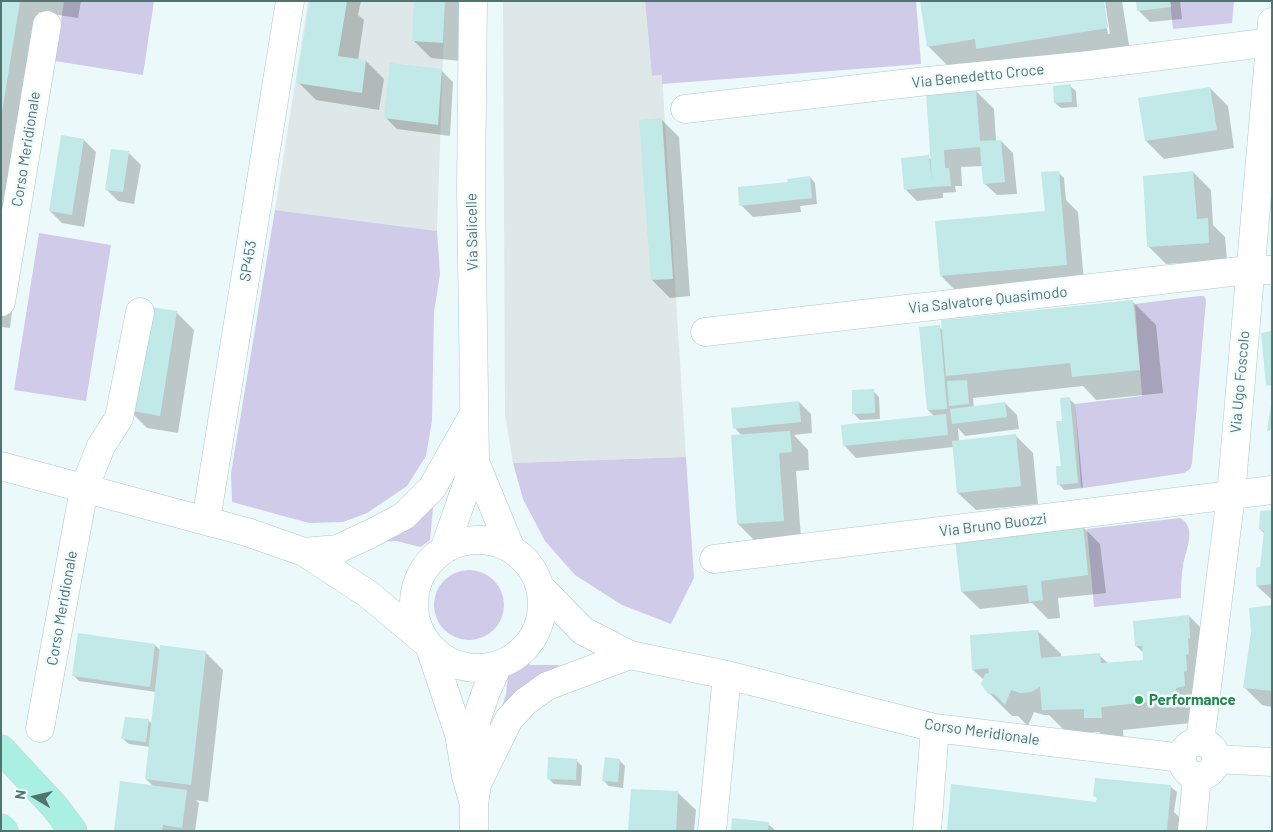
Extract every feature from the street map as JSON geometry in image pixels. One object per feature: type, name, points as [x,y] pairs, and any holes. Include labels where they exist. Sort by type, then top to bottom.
[{"type":"highway","points":[[1,749],[56,807],[73,831]]},
{"type":"street","name":"SP453","points":[[206,521],[290,1]]},
{"type":"street","name":"Via Salicelle","points":[[474,1],[472,190],[475,462]]},
{"type":"street","name":"Corso Meridionale","points":[[1,302],[47,25]]},
{"type":"street","name":"Via Benedetto Croce","points":[[685,109],[918,82],[1090,66],[1271,35]]},
{"type":"street","name":"Via Ugo Foscolo","points":[[1192,831],[1231,495],[1261,270],[1271,35]]},
{"type":"street","name":"Via Salvatore Quasimodo","points":[[705,332],[1261,270]]},
{"type":"street","name":"Corso Meridionale","points":[[40,728],[84,489],[101,446],[119,418],[140,312]]},
{"type":"street","points":[[304,552],[338,549],[404,516],[432,488],[474,414]]},
{"type":"street","points":[[475,462],[511,549]]},
{"type":"street","points":[[444,550],[475,462]]},
{"type":"street","points":[[1,466],[247,532],[304,552],[368,594],[429,645],[445,660],[466,668],[488,668],[512,658],[526,648],[538,629],[543,608],[540,586],[534,572],[524,559],[511,549],[495,542],[478,540],[460,543],[444,550],[430,562],[420,577],[415,594],[414,612],[420,630],[429,645],[459,734],[466,776],[474,804]]},
{"type":"street","name":"Via Bruno Buozzi","points":[[714,559],[1272,490]]},
{"type":"street","name":"Corso Meridionale","points":[[540,586],[583,631],[630,655],[727,675],[935,728],[1199,759],[1272,762]]},
{"type":"street","points":[[474,831],[474,804],[477,784],[509,719],[525,702],[547,686],[630,655]]},
{"type":"street","points":[[466,776],[477,718],[498,665]]},
{"type":"street","points":[[712,831],[727,675]]},
{"type":"street","points":[[926,831],[935,728]]},
{"type":"shaded area","points":[[64,1],[154,1],[143,75],[55,61]]},
{"type":"shaded area","points":[[308,1],[445,1],[437,231],[275,210]]},
{"type":"shaded area","points":[[503,1],[645,1],[652,76],[662,75],[686,457],[513,463],[505,415]]},
{"type":"shaded area","points":[[645,1],[916,1],[921,64],[662,84],[662,75],[652,76]]},
{"type":"shaded area","points":[[1170,1],[1234,1],[1232,23],[1173,29]]},
{"type":"shaded area","points":[[275,210],[437,231],[440,274],[434,312],[432,421],[426,456],[407,486],[367,513],[343,522],[309,523],[232,502],[231,473]]},
{"type":"shaded area","points":[[39,233],[111,245],[86,401],[14,390]]},
{"type":"shaded area","points":[[1204,296],[1206,300],[1190,469],[1184,473],[1081,487],[1075,404],[1142,396],[1135,304]]},
{"type":"shaded area","points":[[686,457],[694,578],[671,624],[622,605],[575,575],[545,541],[523,499],[513,463]]},
{"type":"shaded area","points":[[436,496],[430,540],[421,547],[396,541],[378,542]]},
{"type":"shaded area","points":[[1180,518],[1185,522],[1189,534],[1182,570],[1181,598],[1094,607],[1087,529]]},
{"type":"shaded area","points":[[469,570],[488,576],[498,586],[504,605],[498,624],[488,634],[469,640],[450,634],[440,624],[434,605],[440,586],[450,576]]},
{"type":"shaded area","points":[[520,660],[531,665],[560,665],[523,688],[501,710],[506,694],[509,668]]},
{"type":"building","points":[[1,1],[20,1],[2,112],[1,112]]},
{"type":"building","points":[[310,1],[347,1],[338,56],[366,60],[362,93],[296,83]]},
{"type":"building","points":[[414,1],[445,1],[443,43],[412,41]]},
{"type":"building","points":[[920,1],[1104,1],[1108,28],[976,49],[975,39],[927,47]]},
{"type":"building","points":[[1136,1],[1170,1],[1171,7],[1137,11]]},
{"type":"building","points":[[390,63],[442,69],[438,125],[384,118]]},
{"type":"building","points":[[1071,84],[1072,102],[1054,103],[1053,86]]},
{"type":"building","points":[[1210,87],[1217,130],[1145,141],[1138,98]]},
{"type":"building","points":[[976,90],[980,141],[1001,140],[1005,182],[983,184],[980,147],[944,150],[945,168],[949,168],[951,186],[904,190],[901,158],[929,155],[932,182],[926,93]]},
{"type":"building","points":[[662,118],[673,279],[651,280],[639,120]]},
{"type":"building","points":[[61,135],[84,139],[72,215],[49,211]]},
{"type":"building","points":[[111,149],[129,151],[123,192],[105,190]]},
{"type":"building","points":[[1059,171],[1067,265],[940,276],[935,221],[1045,211],[1041,172]]},
{"type":"building","points":[[1193,171],[1197,219],[1208,218],[1209,243],[1147,247],[1143,176]]},
{"type":"building","points":[[810,176],[812,198],[739,206],[738,187],[788,182],[787,179]]},
{"type":"building","points":[[1133,300],[1140,370],[1072,377],[1070,363],[946,376],[941,320]]},
{"type":"building","points":[[144,306],[177,311],[160,416],[128,410]]},
{"type":"building","points":[[940,325],[947,409],[927,410],[919,327]]},
{"type":"building","points":[[1272,331],[1272,385],[1266,386],[1261,333]]},
{"type":"building","points":[[967,380],[969,404],[949,406],[947,381]]},
{"type":"building","points":[[874,389],[875,413],[852,414],[852,390]]},
{"type":"building","points":[[1070,397],[1078,483],[1057,485],[1056,466],[1061,466],[1056,421],[1062,421],[1060,398]]},
{"type":"building","points":[[799,401],[801,422],[733,429],[731,408]]},
{"type":"building","points":[[1005,402],[1007,417],[952,424],[950,409]]},
{"type":"building","points":[[1271,405],[1272,430],[1267,431]]},
{"type":"building","points":[[946,414],[948,435],[843,446],[841,425]]},
{"type":"building","points":[[790,431],[792,452],[779,453],[784,521],[737,524],[731,435]]},
{"type":"building","points":[[1016,434],[1021,486],[957,493],[952,441]]},
{"type":"building","points":[[1272,510],[1272,584],[1256,586],[1256,568],[1260,567],[1264,531],[1259,529],[1260,511]]},
{"type":"building","points":[[1083,524],[1088,575],[1041,581],[1043,600],[1029,602],[1027,585],[961,592],[955,539]]},
{"type":"building","points":[[1272,605],[1272,691],[1243,688],[1251,632],[1249,608]]},
{"type":"building","points":[[1189,615],[1190,638],[1188,638],[1189,654],[1186,655],[1187,671],[1184,672],[1185,686],[1176,688],[1177,699],[1101,707],[1102,718],[1084,718],[1084,709],[1042,710],[1040,687],[1031,692],[1020,693],[1011,690],[1005,705],[994,694],[988,694],[981,684],[985,674],[989,673],[988,668],[972,670],[970,635],[1038,630],[1041,658],[1100,653],[1101,663],[1143,660],[1142,646],[1135,646],[1133,621]]},
{"type":"building","points":[[78,633],[155,644],[150,687],[72,676]]},
{"type":"building","points":[[160,645],[206,651],[191,785],[145,779]]},
{"type":"building","points":[[125,717],[149,719],[146,742],[121,739]]},
{"type":"building","points":[[548,757],[577,759],[576,780],[547,779]]},
{"type":"building","points":[[605,757],[620,759],[618,782],[602,781]]},
{"type":"building","points":[[1095,778],[1171,785],[1167,831],[947,831],[951,784],[1096,802],[1097,797],[1093,796]]},
{"type":"building","points":[[120,781],[187,790],[182,828],[163,825],[162,831],[114,831]]},
{"type":"building","points":[[631,789],[678,791],[676,831],[628,831]]},
{"type":"building","points":[[732,818],[769,822],[768,831],[731,831]]},
{"type":"place","name":"Performance","points":[[1139,700]]}]
